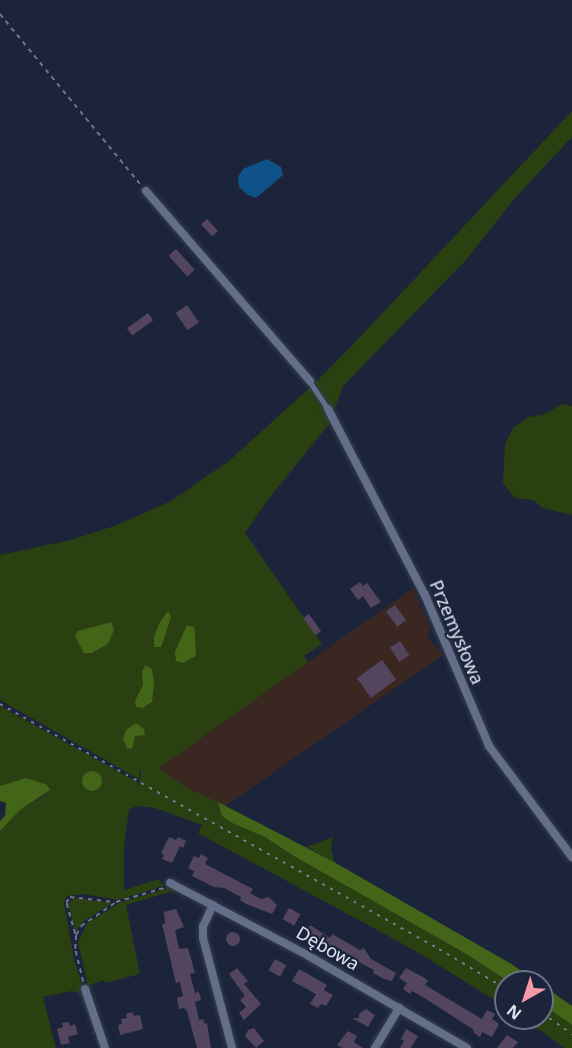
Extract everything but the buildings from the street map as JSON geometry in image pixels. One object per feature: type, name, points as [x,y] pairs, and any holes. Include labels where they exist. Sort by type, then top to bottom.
[{"type":"street","points":[[146,191],[310,381]]},
{"type":"street","name":"Przemysłowa","points":[[328,409],[425,595],[489,746],[572,858]]},
{"type":"street","name":"Dębowa","points":[[170,883],[399,1008],[467,1048]]},
{"type":"street","points":[[213,905],[203,926],[203,938],[232,1048]]},
{"type":"street","points":[[84,989],[105,1048]]},
{"type":"street","points":[[375,1048],[399,1008]]},
{"type":"lane","points":[[310,381],[328,409]]},
{"type":"path","points":[[0,14],[146,191]]},
{"type":"path","points":[[76,935],[81,926],[116,902],[165,887],[170,883]]},
{"type":"path","points":[[84,989],[75,949],[76,935],[66,903],[70,897],[116,902]]},
{"type":"shaded area","points":[[413,588],[430,628],[428,638],[443,655],[225,806],[185,787],[158,768]]},
{"type":"green space","points":[[572,111],[572,137],[514,199],[467,259],[343,386],[329,424],[267,501],[245,533],[322,644],[304,656],[308,662],[159,768],[185,787],[218,802],[222,816],[230,822],[265,837],[494,972],[494,1000],[414,950],[198,833],[202,825],[155,808],[137,806],[129,809],[124,846],[124,890],[159,879],[166,885],[118,900],[84,894],[67,896],[64,903],[74,960],[82,984],[80,990],[95,1033],[91,1034],[94,1031],[80,993],[71,991],[43,997],[56,1048],[0,1048],[0,831],[20,810],[46,794],[18,781],[0,786],[0,706],[137,782],[138,787],[141,774],[140,768],[139,779],[0,700],[0,555],[71,540],[117,525],[171,501],[229,461],[316,382]],"holes":[[[111,622],[108,644],[92,653],[78,631]]]},
{"type":"green space","points":[[563,404],[572,406],[572,515],[543,508],[533,500],[515,498],[503,484],[505,444],[513,428],[528,417],[543,415]]},
{"type":"green space","points":[[168,611],[171,617],[161,647],[154,647],[154,637],[160,622]]},
{"type":"green space","points":[[111,622],[114,630],[108,644],[92,653],[84,653],[75,636],[78,631]]},
{"type":"green space","points":[[187,625],[194,627],[196,656],[183,663],[176,661],[175,652]]},
{"type":"green space","points":[[146,665],[152,669],[154,684],[152,702],[143,708],[136,707],[135,701],[143,685],[142,671]]},
{"type":"green space","points":[[136,723],[144,729],[145,735],[135,736],[132,749],[127,748],[123,739],[126,730]]},
{"type":"green space","points":[[92,771],[99,774],[102,781],[99,788],[92,791],[85,788],[82,781],[85,774]]},
{"type":"green space","points":[[26,778],[47,785],[50,790],[20,810],[0,831],[0,821],[5,816],[6,803],[0,801],[0,786]]},
{"type":"green space","points":[[218,802],[334,862],[520,970],[494,970],[494,972],[265,837],[230,822],[222,816]]},
{"type":"green space","points":[[333,837],[331,848],[334,862],[307,847]]},
{"type":"green space","points":[[166,885],[177,890],[176,893],[173,891],[126,905],[140,974],[106,983],[103,980],[88,986],[78,942],[87,923],[121,902],[166,889]]},
{"type":"green space","points":[[74,898],[112,903],[84,921],[75,932],[68,904]]},
{"type":"green space","points":[[554,993],[572,1006],[572,1025],[554,1012]]},
{"type":"green space","points":[[554,1012],[572,1025],[572,1048],[565,1048],[540,1030],[554,1030]]},
{"type":"water","points":[[267,159],[281,167],[283,175],[256,198],[248,195],[239,187],[238,177],[243,169]]},
{"type":"railway","points":[[0,704],[494,982]]},
{"type":"railway","points":[[554,1021],[572,1034]]}]
